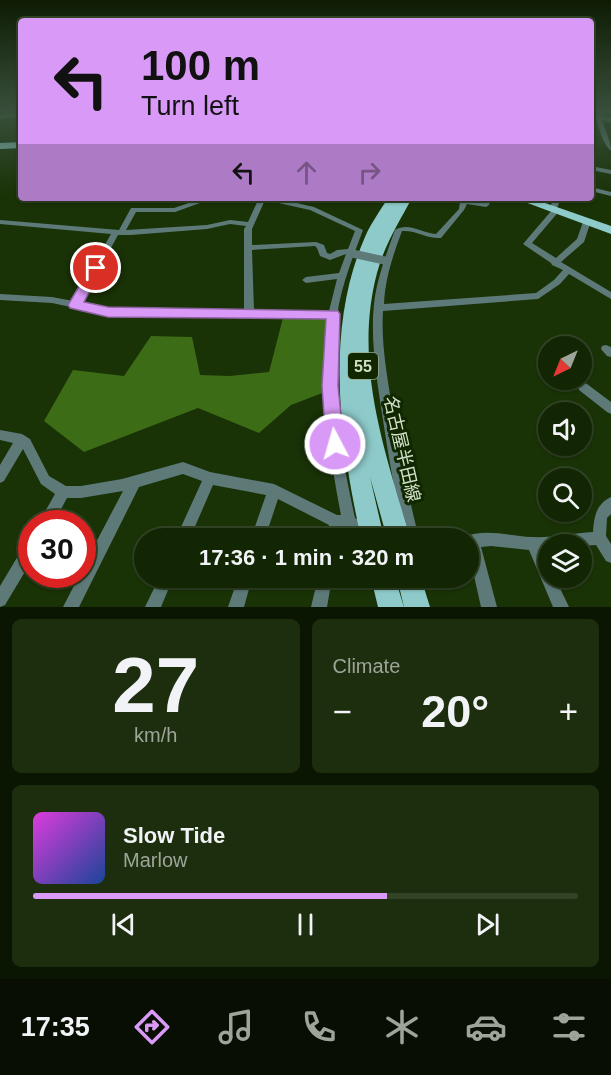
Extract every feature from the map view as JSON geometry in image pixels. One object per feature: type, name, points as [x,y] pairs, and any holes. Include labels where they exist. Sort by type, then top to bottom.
[{"type":"main road","points":[[0,146],[18,145]]},
{"type":"main road","name":"55","points":[[371,528],[351,417],[350,332],[355,289],[368,244],[392,201]]},
{"type":"main road","name":"名古屋半田線","points":[[395,528],[366,418],[362,351],[364,308],[370,274],[380,247],[404,201]]},
{"type":"main road","points":[[535,201],[556,205],[611,230]]},
{"type":"main road","points":[[386,588],[391,607]]},
{"type":"main road","points":[[412,588],[417,607]]},
{"type":"street","points":[[594,169],[611,172]]},
{"type":"street","points":[[594,190],[611,194]]},
{"type":"street","points":[[75,305],[134,210],[175,210],[201,201]]},
{"type":"street","points":[[249,313],[249,224],[262,201]]},
{"type":"street","points":[[278,201],[312,208],[359,230],[340,277],[333,314],[330,357],[332,416],[343,522],[339,528]]},
{"type":"street","points":[[410,528],[395,462],[377,348],[378,308],[387,261],[399,230],[406,228],[432,237],[438,236],[462,209],[463,201]]},
{"type":"street","points":[[468,201],[486,205],[487,201]]},
{"type":"street","points":[[556,205],[527,244],[611,296]]},
{"type":"street","points":[[555,263],[581,240],[587,221]]},
{"type":"street","points":[[0,222],[119,233],[207,227],[230,222],[249,224]]},
{"type":"street","points":[[248,248],[316,244],[321,247],[326,256],[351,252],[387,261]]},
{"type":"street","points":[[331,257],[340,277]]},
{"type":"street","points":[[378,308],[538,296],[557,282],[567,270]]},
{"type":"street","points":[[306,280],[340,277]]},
{"type":"street","points":[[0,297],[34,297],[108,312],[333,314]]},
{"type":"street","points":[[587,390],[611,409]]},
{"type":"street","points":[[0,435],[22,439],[45,480],[64,492],[81,492],[183,468],[210,478],[274,490],[354,528]]},
{"type":"street","points":[[0,477],[22,439]]},
{"type":"street","points":[[188,528],[210,478]]},
{"type":"street","points":[[71,607],[135,481]]},
{"type":"street","points":[[261,528],[274,490]]},
{"type":"street","points":[[53,510],[64,492]]},
{"type":"street","points":[[611,504],[601,515],[599,538],[611,556]]},
{"type":"street","points":[[479,540],[491,539],[533,544],[599,538]]},
{"type":"street","points":[[533,544],[561,607]]},
{"type":"street","points":[[0,600],[18,570]]},
{"type":"street","points":[[479,572],[489,607]]},
{"type":"street","points":[[153,607],[162,588]]},
{"type":"street","points":[[236,607],[242,588]]},
{"type":"street","points":[[319,607],[323,588]]},
{"type":"green space","points":[[284,314],[325,316],[330,330],[325,392],[291,405],[259,433],[198,408],[84,452],[44,421],[73,370],[124,376],[151,336],[192,337],[200,375],[230,376],[269,372]]},
{"type":"route","points":[[96,268],[75,305],[108,312],[333,314],[330,386],[335,444]]}]
